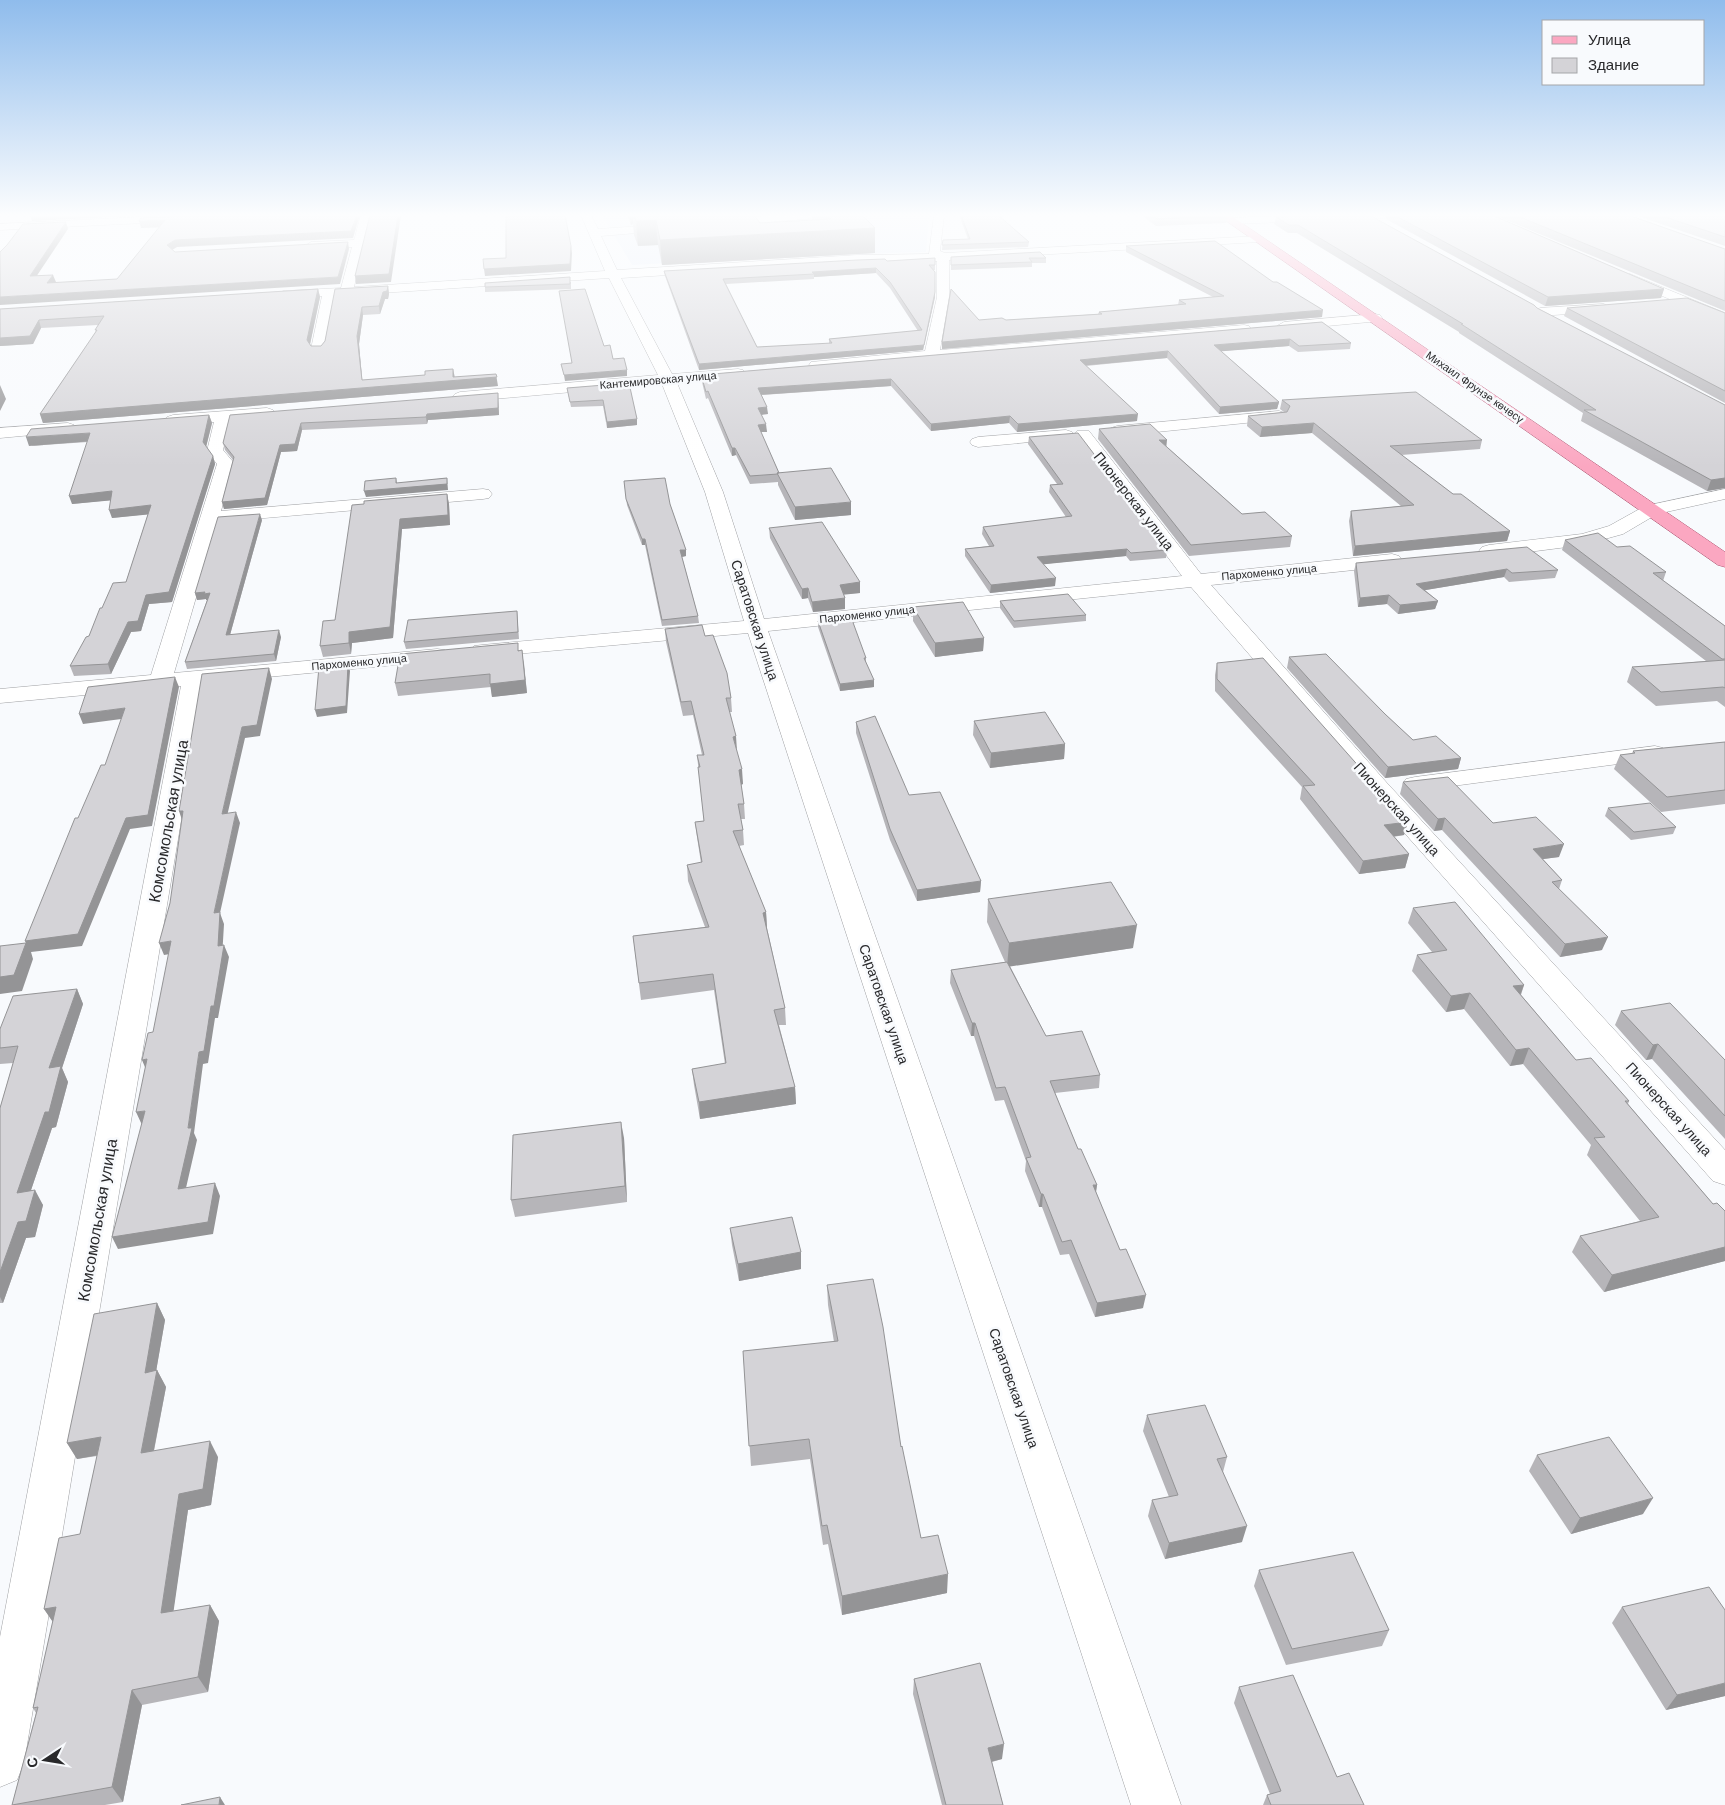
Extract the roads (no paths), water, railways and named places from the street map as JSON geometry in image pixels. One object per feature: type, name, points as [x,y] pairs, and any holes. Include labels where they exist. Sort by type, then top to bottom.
[{"type":"main road","name":"Михаил Фрунзе көчөсү","points":[[1348,299],[1725,561]]},
{"type":"street","points":[[318,349],[328,299]]},
{"type":"street","name":"Саратовская улица","points":[[626,299],[668,380],[714,492],[756,626],[1156,1805]]},
{"type":"street","points":[[932,354],[943,299]]},
{"type":"street","points":[[1678,299],[1725,318]]},
{"type":"street","points":[[1656,304],[1715,299]]},
{"type":"street","points":[[1567,326],[1536,310],[1618,306]]},
{"type":"street","points":[[804,367],[932,354],[1375,318]]},
{"type":"street","name":"Кантемировская улица","points":[[450,398],[756,371]]},
{"type":"street","points":[[155,421],[282,412]]},
{"type":"street","name":"Комсомольская улица","points":[[0,1763],[177,678],[210,517],[226,463],[215,451],[223,416]]},
{"type":"street","points":[[978,442],[1279,416]]},
{"type":"street","points":[[0,432],[87,426]]},
{"type":"street","name":"Пионерская улица","points":[[1083,434],[1195,579],[1378,788],[1725,1172]]},
{"type":"street","points":[[210,517],[483,494]]},
{"type":"street","points":[[1468,552],[1537,546],[1583,539],[1616,530],[1651,510],[1725,494]]},
{"type":"street","name":"Пархоменко улица","points":[[0,696],[177,678],[756,626],[1410,558]]},
{"type":"street","points":[[1378,788],[1677,750]]}]
